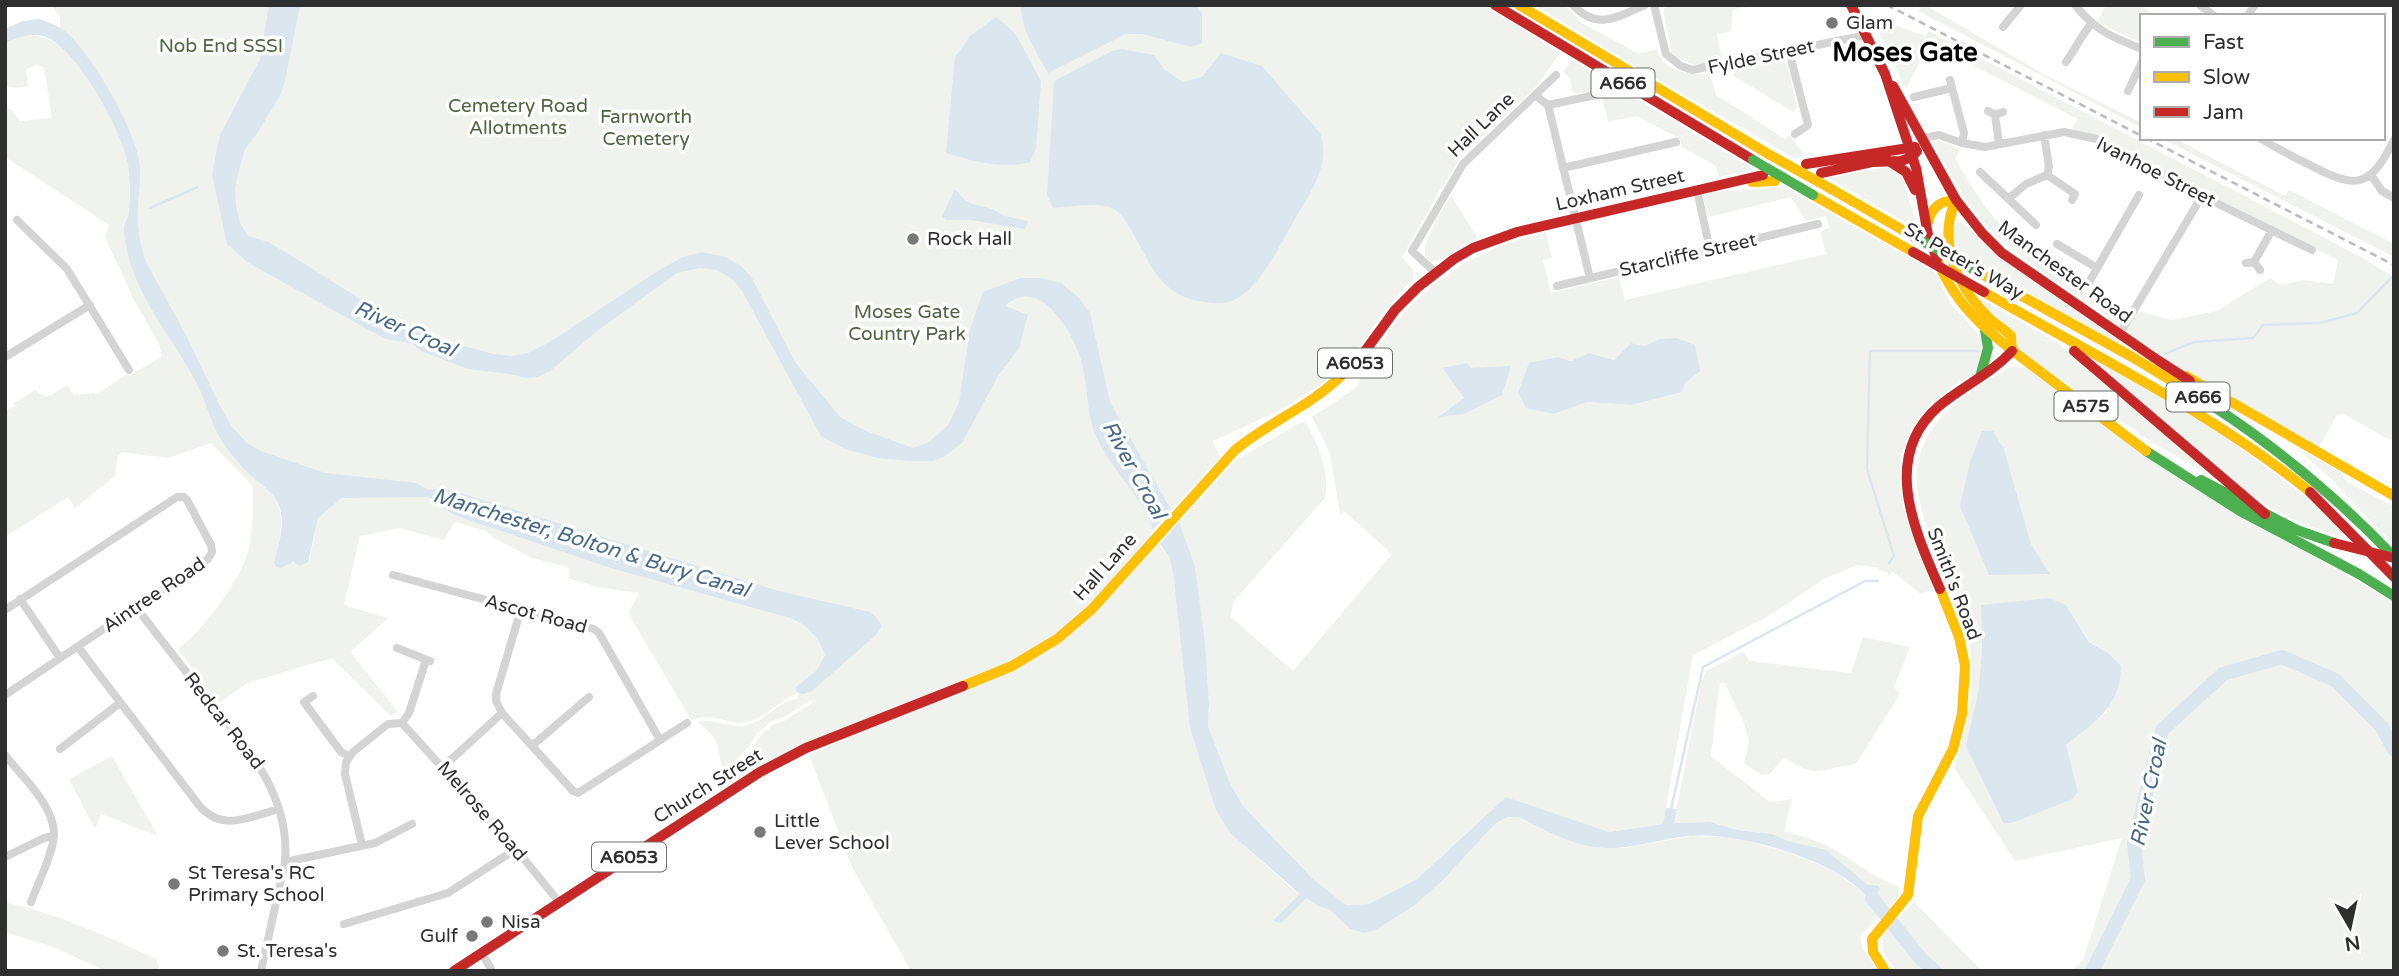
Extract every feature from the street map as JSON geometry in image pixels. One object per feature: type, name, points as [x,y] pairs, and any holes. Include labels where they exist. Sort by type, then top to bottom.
[{"type":"main road","name":"St. Peter's Way","points":[[1495,5],[1812,195],[2055,334],[2161,391],[2213,423],[2309,492],[2394,577]]},
{"type":"main road","name":"St. Peter's Way","points":[[1519,5],[1770,155],[2177,384],[2233,419],[2302,469],[2358,519],[2394,558]]},
{"type":"main road","name":"A575","points":[[1851,5],[1885,74]]},
{"type":"main road","name":"Manchester Road","points":[[1885,74],[1900,122],[1956,200],[2002,253],[2159,361],[2394,496]]},
{"type":"main road","name":"Manchester Road","points":[[1885,74],[1902,99],[1918,148],[1916,169],[1927,229],[1944,278],[1968,313],[1985,330],[2146,451],[2297,530],[2334,543],[2394,558]]},
{"type":"main road","points":[[1850,157],[1893,140],[1899,132],[1900,122]]},
{"type":"main road","points":[[1806,164],[1918,148]]},
{"type":"main road","points":[[1821,173],[1886,160],[1901,161],[1918,148]]},
{"type":"main road","points":[[1886,160],[1898,165],[1910,177],[1925,211]]},
{"type":"main road","name":"Loxham Street","points":[[1517,232],[1763,174]]},
{"type":"main road","name":"Loxham Street","points":[[1731,183],[1774,181]]},
{"type":"main road","name":"A575","points":[[1956,200],[1947,218],[1947,245],[1972,298],[1987,316],[2011,337],[2012,351]]},
{"type":"main road","points":[[1927,229],[1933,207],[1940,201],[1956,200]]},
{"type":"main road","name":"Hall Lane","points":[[806,748],[1027,659],[1057,639],[1092,609],[1221,464],[1243,443],[1333,384],[1363,354],[1395,310],[1435,272],[1473,248],[1517,232]]},
{"type":"main road","points":[[1980,377],[1988,354],[1989,341],[1985,330]]},
{"type":"main road","points":[[2055,334],[2265,514]]},
{"type":"main road","name":"Smith's Road","points":[[2001,365],[2012,351]]},
{"type":"main road","name":"Smith's Road","points":[[1885,971],[1871,946],[1875,933],[1900,906],[1909,889],[1918,816],[1950,756],[1962,716],[1965,693],[1965,667],[1953,618],[1912,520],[1906,472],[1911,447],[1927,419],[1954,393],[2001,365],[2025,361]]},
{"type":"main road","points":[[2159,361],[2287,448],[2335,492],[2358,519]]},
{"type":"main road","points":[[2146,451],[2183,477],[2261,524],[2360,572],[2394,596]]},
{"type":"main road","name":"Church Street","points":[[454,971],[760,772],[806,748]]},
{"type":"street","points":[[1573,5],[1600,21],[1609,20],[1623,10],[1645,5]]},
{"type":"street","name":"Fylde Street","points":[[1654,5],[1665,54],[1681,66],[1697,70],[1867,35]]},
{"type":"street","points":[[2003,27],[2021,5]]},
{"type":"street","points":[[2075,5],[2091,24],[2140,48]]},
{"type":"street","points":[[2066,62],[2070,50],[2091,24]]},
{"type":"street","points":[[1789,51],[1808,125],[1795,134]]},
{"type":"street","points":[[2128,91],[2137,84],[2140,71]]},
{"type":"street","name":"Hall Lane","points":[[1435,272],[1412,251],[1451,183],[1464,164],[1556,75]]},
{"type":"street","points":[[1914,97],[1951,84],[1964,133],[1962,143]]},
{"type":"street","points":[[1548,105],[1596,95]]},
{"type":"street","points":[[1536,96],[1548,105],[1590,278]]},
{"type":"street","points":[[1996,112],[1999,144]]},
{"type":"street","name":"Ivanhoe Street","points":[[1918,148],[1939,135],[1962,143],[1985,146],[2069,132],[2097,139],[2202,196],[2272,230],[2300,248],[2312,250]]},
{"type":"street","points":[[2044,135],[2049,167],[2047,175]]},
{"type":"street","points":[[2264,140],[2340,180],[2354,181],[2371,175],[2383,162],[2394,140]]},
{"type":"street","points":[[1563,168],[1676,142]]},
{"type":"street","points":[[1980,172],[1993,179],[2008,199],[2036,225]]},
{"type":"street","points":[[2008,199],[2026,184],[2047,175]]},
{"type":"street","points":[[2047,175],[2075,194],[2072,200]]},
{"type":"street","points":[[2371,175],[2382,191],[2394,198]]},
{"type":"street","points":[[1697,190],[1710,250]]},
{"type":"street","points":[[2088,284],[2139,195]]},
{"type":"street","points":[[2119,335],[2202,196]]},
{"type":"street","points":[[17,220],[23,231],[67,269],[123,366]]},
{"type":"street","name":"Starcliffe Street","points":[[1557,286],[1818,224]]},
{"type":"street","points":[[2260,270],[2250,262],[2272,230]]},
{"type":"street","points":[[2057,244],[2097,268]]},
{"type":"street","points":[[6,355],[90,305]]},
{"type":"street","name":"Aintree Road","points":[[5,610],[173,499],[184,497],[190,504],[211,545],[211,556],[5,695]]},
{"type":"street","name":"Ascot Road","points":[[393,575],[597,631],[660,740]]},
{"type":"street","points":[[20,600],[60,658]]},
{"type":"street","name":"Redcar Road","points":[[136,607],[253,756],[273,790],[285,834],[285,862],[261,971]]},
{"type":"street","points":[[521,609],[496,701],[502,713],[573,791],[578,793],[687,723]]},
{"type":"street","points":[[78,647],[209,816],[228,821],[279,809]]},
{"type":"street","points":[[362,845],[345,774],[349,756],[388,724],[401,723],[409,713],[428,660],[397,648]]},
{"type":"street","points":[[313,696],[304,702],[341,752],[349,756]]},
{"type":"street","points":[[533,745],[589,697]]},
{"type":"street","points":[[60,749],[120,702]]},
{"type":"street","points":[[443,767],[502,713]]},
{"type":"street","name":"Melrose Road","points":[[401,723],[516,849],[559,902]]},
{"type":"street","points":[[5,755],[45,808],[52,824],[54,836],[31,902]]},
{"type":"street","points":[[285,862],[375,842],[412,824]]},
{"type":"street","points":[[5,857],[44,838],[54,836]]},
{"type":"street","points":[[344,923],[448,893],[516,849]]},
{"type":"street","points":[[482,953],[492,971]]},
{"type":"green space","name":"Moses Gate Country Park","points":[[51,5],[1484,5],[1560,53],[1537,86],[1463,155],[1402,257],[1413,270],[1413,279],[1395,298],[1350,358],[1320,385],[1303,396],[1268,416],[1213,441],[1220,457],[1150,533],[1170,558],[1231,834],[1289,886],[1318,906],[1330,910],[1350,929],[1364,933],[1376,930],[1415,905],[1442,881],[1495,824],[1509,817],[1519,817],[1575,842],[1601,848],[1624,848],[1691,836],[1725,837],[1752,842],[1807,859],[1835,872],[1860,890],[1879,916],[1860,936],[1863,949],[1879,971],[911,971],[852,867],[809,755],[842,740],[841,729],[765,764],[724,788],[727,777],[761,735],[815,701],[810,701],[772,721],[757,733],[751,744],[725,773],[716,741],[698,723],[706,721],[733,726],[751,724],[784,703],[798,699],[798,693],[759,717],[745,722],[707,717],[691,720],[630,616],[629,612],[639,593],[597,587],[568,578],[570,568],[532,558],[486,531],[455,522],[444,540],[399,528],[360,536],[344,605],[388,618],[350,652],[398,712],[391,716],[332,658],[247,683],[219,703],[178,649],[216,610],[244,563],[251,535],[253,486],[211,443],[169,458],[122,452],[118,455],[115,476],[75,508],[68,497],[5,537],[5,411],[35,390],[45,397],[67,385],[74,395],[96,395],[127,374],[129,376],[162,356],[159,344],[134,300],[105,237],[109,225],[5,157],[5,108],[11,109],[20,121],[52,118],[44,67],[37,65],[26,69],[28,86],[5,86],[5,43],[33,35],[60,45],[60,17]],"holes":[[[262,483],[342,498],[318,518],[310,557],[295,563],[274,563],[281,530],[280,511],[271,492]]]},
{"type":"green space","points":[[1535,5],[1565,5],[1582,23],[1639,54],[1657,49],[1660,57],[1671,67],[1686,73],[1710,74],[1716,95],[1785,139],[1790,135],[1804,155],[1796,159]]},
{"type":"green space","points":[[1666,5],[1762,5],[1733,9],[1731,31],[1717,34],[1722,61],[1697,66],[1673,56],[1663,12]]},
{"type":"green space","points":[[1916,5],[1925,5],[2045,75],[2140,122],[2140,127],[1918,11],[1920,8]]},
{"type":"green space","points":[[2106,5],[2141,5],[2153,14],[2140,14],[2140,42],[2097,22]]},
{"type":"green space","points":[[1887,22],[1925,36],[1929,31],[2361,257],[2394,277],[2394,442],[2343,414],[2337,415],[2319,447],[2214,389],[2125,333],[2138,311],[2172,320],[2217,311],[2270,278],[2281,285],[2304,280],[2333,284],[2338,260],[2072,130],[2078,119],[1929,43],[1906,89],[1879,32]]},
{"type":"green space","points":[[1779,59],[1787,63],[1797,107],[1793,112],[1734,76],[1734,69]]},
{"type":"green space","points":[[1572,60],[1753,169],[1719,177],[1716,166],[1682,147],[1680,139],[1637,116],[1608,122],[1601,98],[1593,93],[1577,94],[1572,90],[1570,78],[1563,72]]},
{"type":"green space","points":[[1938,140],[1960,149],[1955,158],[1969,182],[2012,237],[2047,266],[2090,295],[2093,291],[2129,312],[2119,328],[2095,306],[2051,279],[1997,237],[1967,202],[1936,148]]},
{"type":"green space","points":[[2165,140],[2178,140],[2285,196],[2289,190],[2394,244],[2394,257]]},
{"type":"green space","points":[[1886,167],[1897,172],[1903,181],[1921,231],[1829,178]]},
{"type":"green space","points":[[1784,187],[1935,272],[1951,304],[1983,340],[1985,354],[1976,373],[1958,382],[1929,406],[1912,427],[1901,456],[1900,484],[1905,514],[1934,589],[1921,594],[1893,572],[1890,575],[1875,567],[1857,565],[1824,579],[1772,614],[1693,655],[1663,824],[1609,832],[1506,797],[1417,879],[1369,904],[1346,905],[1313,879],[1243,806],[1230,783],[1208,726],[1209,705],[1195,566],[1179,522],[1235,461],[1301,422],[1307,424],[1325,469],[1325,498],[1233,602],[1231,617],[1293,671],[1392,554],[1344,511],[1340,515],[1330,453],[1312,417],[1356,388],[1368,362],[1409,307],[1463,264],[1498,247],[1546,232],[1552,258],[1543,260],[1551,293],[1619,277],[1625,300],[1826,254],[1820,231],[1829,228],[1826,216],[1806,221],[1791,197],[1708,217],[1702,193]],"holes":[[[1660,339],[1631,405],[1587,402],[1554,414],[1558,357],[1571,361],[1589,353],[1614,360],[1631,343],[1645,346]],[[1442,368],[1471,368],[1464,414],[1439,416],[1464,398]]]},
{"type":"green space","points":[[1451,195],[1478,239],[1444,258],[1429,260],[1425,255],[1426,245]]},
{"type":"green space","points":[[1961,221],[1980,239],[2222,405],[1956,250],[1953,232],[1957,222]]},
{"type":"green space","points":[[1973,294],[2076,357],[2222,483],[2152,442],[2017,349],[2017,337]]},
{"type":"green space","points":[[2089,356],[2223,435],[2311,501],[2352,540],[2299,522],[2251,495]]},
{"type":"green space","points":[[2014,366],[2028,369],[2307,553],[2394,602],[2394,971],[2072,971],[2083,960],[2122,838],[2015,861],[1954,768],[1970,701],[1970,650],[1958,603],[1934,545],[1917,489],[1918,461],[1929,434],[1959,401]],"holes":[[[2004,449],[2031,544],[2050,574],[1970,462]],[[1981,605],[2066,605],[2090,642],[2108,653],[2107,712],[2066,745],[2078,792],[2073,799],[2004,824],[1978,694],[1982,649]]]},
{"type":"green space","points":[[2296,447],[2341,472],[2347,482],[2394,507],[2394,545],[2328,476]]},
{"type":"green space","points":[[1863,637],[1910,647],[1894,687],[1900,694],[1856,764],[1812,771],[1784,757],[1770,774],[1761,775],[1744,763],[1749,742],[1744,723],[1724,682],[1719,685],[1711,756],[1770,802],[1792,799],[1784,831],[1831,847],[1877,877],[1898,886],[1898,899],[1888,907],[1868,885],[1772,834],[1738,830],[1710,822],[1674,823],[1701,682],[1706,671],[1744,651],[1749,661],[1851,673]]},
{"type":"green space","points":[[112,756],[158,836],[101,814],[95,829],[69,779]]},
{"type":"green space","points":[[5,902],[101,934],[157,959],[159,971],[105,971],[56,948],[5,932]]},
{"type":"green space","points":[[1914,902],[1982,971],[1896,971],[1883,951],[1883,935]]},
{"type":"water","points":[[269,5],[300,5],[280,96],[245,149],[238,174],[235,188],[240,223],[248,236],[268,242],[392,319],[446,341],[493,354],[512,356],[528,353],[548,343],[683,257],[702,252],[726,257],[741,266],[752,278],[795,362],[840,417],[866,431],[913,448],[929,442],[948,425],[959,403],[970,329],[983,292],[1021,278],[1041,278],[1061,283],[1079,298],[1090,313],[1110,402],[1171,510],[1153,530],[1142,506],[1095,434],[1077,348],[1052,310],[1042,301],[1030,297],[1018,298],[1005,306],[1028,315],[1019,348],[998,376],[962,443],[944,457],[933,461],[909,461],[878,458],[845,449],[821,436],[742,291],[732,279],[717,270],[699,268],[677,273],[597,331],[550,371],[538,377],[526,378],[468,369],[421,351],[411,343],[385,339],[247,262],[227,244],[212,174],[220,135],[260,59]]},
{"type":"water","points":[[1021,5],[1196,5],[1202,13],[1202,43],[1191,47],[1142,34],[1126,34],[1048,73],[1026,32]]},
{"type":"water","points":[[996,17],[1015,33],[1041,81],[1036,149],[1030,162],[988,164],[946,153],[955,57],[970,36]]},
{"type":"water","name":"Manchester, Bolton & Bury Canal","points":[[37,19],[59,27],[77,43],[100,75],[122,114],[140,166],[138,222],[146,262],[187,337],[220,406],[232,427],[247,443],[261,451],[325,473],[416,483],[429,490],[444,488],[775,590],[870,612],[882,626],[876,635],[812,691],[798,693],[795,688],[817,670],[825,655],[812,632],[802,624],[790,618],[611,568],[457,516],[428,497],[342,498],[318,518],[308,562],[300,566],[293,562],[281,568],[276,567],[274,563],[282,528],[279,506],[272,494],[243,468],[223,443],[197,384],[146,299],[132,268],[124,231],[130,206],[128,164],[108,113],[84,74],[58,45],[46,37],[36,35],[5,43],[5,29],[23,21]]},
{"type":"water","points":[[1122,49],[1154,55],[1165,70],[1183,82],[1202,77],[1221,53],[1262,66],[1320,133],[1323,144],[1322,165],[1310,193],[1266,269],[1250,289],[1233,301],[1210,303],[1189,299],[1167,286],[1158,276],[1122,216],[1112,208],[1083,205],[1053,208],[1047,195],[1054,81],[1112,51]]},
{"type":"water","points":[[955,189],[973,204],[1028,221],[1025,229],[971,220],[946,220],[942,216]]},
{"type":"water","points":[[1677,338],[1695,345],[1700,371],[1685,383],[1682,392],[1631,405],[1587,402],[1554,414],[1526,408],[1518,393],[1529,363],[1558,357],[1571,361],[1589,353],[1614,360],[1631,343],[1645,346],[1660,339]]},
{"type":"water","points":[[1467,363],[1471,368],[1511,366],[1502,395],[1464,414],[1438,417],[1464,398],[1442,368]]},
{"type":"water","points":[[1982,431],[1993,431],[2004,449],[2031,544],[2050,574],[1989,575],[1960,506],[1970,462]]},
{"type":"water","points":[[1179,522],[1195,566],[1205,643],[1208,726],[1230,783],[1243,806],[1313,879],[1346,905],[1369,904],[1417,879],[1506,797],[1609,832],[1663,824],[1666,808],[1677,809],[1674,823],[1710,822],[1738,830],[1772,834],[1791,842],[1826,850],[1868,885],[1879,886],[1877,893],[1888,907],[1879,916],[1863,893],[1845,878],[1804,858],[1754,842],[1689,836],[1626,847],[1593,847],[1560,837],[1519,817],[1508,817],[1495,824],[1442,881],[1415,905],[1376,930],[1364,933],[1350,929],[1330,910],[1306,898],[1281,923],[1273,921],[1300,894],[1231,834],[1216,810],[1190,728],[1174,579],[1170,558],[1160,544]]},
{"type":"water","points":[[2049,598],[2066,605],[2089,642],[2108,653],[2121,666],[2120,680],[2111,703],[2104,712],[2066,745],[2078,792],[2073,799],[2004,824],[1966,746],[1978,694],[1982,649],[1981,605]]},
{"type":"waterway","points":[[150,208],[198,187]]},
{"type":"waterway","points":[[2165,354],[2194,342],[2253,338],[2263,325],[2320,323],[2357,313],[2391,278]]},
{"type":"waterway","points":[[1889,563],[1894,556],[1867,469],[1870,351],[1979,351]]},
{"type":"waterway","points":[[1671,809],[1703,667],[1865,581],[1878,581]]},
{"type":"waterway","name":"River Croal","points":[[2092,971],[2138,879],[2134,843],[2162,730],[2223,674],[2282,657],[2335,680],[2382,727],[2394,750]]},
{"type":"waterway","name":"River Croal","points":[[1872,898],[1922,960],[1935,971]]},
{"type":"railway","points":[[1887,5],[2140,135]]},
{"type":"railway","points":[[2150,140],[2394,265]]},
{"type":"traffic: fast","points":[[1753,160],[1813,195]]},
{"type":"traffic: fast","points":[[1906,232],[1978,272]]},
{"type":"traffic: fast","points":[[1980,377],[1988,348],[1985,330]]},
{"type":"traffic: fast","points":[[2213,406],[2308,476],[2394,557]]},
{"type":"traffic: fast","points":[[2146,451],[2240,511],[2359,574],[2394,596]]},
{"type":"traffic: fast","points":[[2201,480],[2297,530],[2334,543]]},
{"type":"traffic: slow","points":[[1519,5],[1770,155]]},
{"type":"traffic: slow","points":[[1770,155],[1833,190]]},
{"type":"traffic: slow","points":[[1752,182],[1775,181]]},
{"type":"traffic: slow","points":[[1833,190],[1906,232]]},
{"type":"traffic: slow","points":[[1813,195],[1913,252]]},
{"type":"traffic: slow","points":[[1956,200],[1948,230],[1949,246],[1958,276],[1975,303],[2011,336],[2012,351]]},
{"type":"traffic: slow","points":[[1928,222],[1938,205],[1956,200]]},
{"type":"traffic: slow","points":[[1937,259],[1957,297],[1984,327],[2146,451]]},
{"type":"traffic: slow","points":[[1978,272],[2132,357],[2213,406]]},
{"type":"traffic: slow","points":[[1984,292],[2192,410],[2272,463],[2310,492]]},
{"type":"traffic: slow","points":[[963,686],[1012,666],[1057,639],[1092,609],[1235,450],[1317,395],[1343,374]]},
{"type":"traffic: slow","points":[[2186,376],[2394,496]]},
{"type":"traffic: slow","points":[[1885,971],[1873,952],[1872,939],[1908,895],[1918,816],[1953,749],[1962,714],[1965,666],[1959,637],[1940,589]]},
{"type":"traffic: jam","points":[[1495,5],[1753,160]]},
{"type":"traffic: jam","points":[[1851,5],[1885,74],[1916,168],[1928,235],[1937,259]]},
{"type":"traffic: jam","points":[[1893,86],[1956,200],[1982,233],[2002,253],[2159,361]]},
{"type":"traffic: jam","points":[[1806,164],[1915,147]]},
{"type":"traffic: jam","points":[[1821,173],[1872,162],[1901,161],[1912,157],[1917,151]]},
{"type":"traffic: jam","points":[[1889,161],[1906,172],[1915,190]]},
{"type":"traffic: jam","points":[[1343,374],[1363,354],[1395,310],[1418,287],[1473,248],[1517,232],[1763,175]]},
{"type":"traffic: jam","points":[[1913,252],[1984,292]]},
{"type":"traffic: jam","points":[[1940,589],[1921,543],[1908,495],[1907,471],[1911,448],[1921,426],[1939,406],[2012,351]]},
{"type":"traffic: jam","points":[[2074,351],[2265,514]]},
{"type":"traffic: jam","points":[[2159,361],[2190,381]]},
{"type":"traffic: jam","points":[[2310,492],[2394,577]]},
{"type":"traffic: jam","points":[[2334,543],[2394,558]]},
{"type":"traffic: jam","points":[[454,971],[760,772],[806,748],[963,686]]},
{"type":"place","name":"Glam","points":[[1832,23]]},
{"type":"place","name":"Rock Hall","points":[[913,239]]},
{"type":"place","name":"Little Lever School","points":[[760,832]]},
{"type":"place","name":"St Teresa's RC Primary School","points":[[174,884]]},
{"type":"place","name":"Nisa","points":[[487,922]]},
{"type":"place","name":"Gulf","points":[[472,936]]},
{"type":"place","name":"St. Teresa's","points":[[223,951]]},
{"type":"district","name":"Moses Gate","points":[[1905,52]]},
{"type":"park label","name":"Nob End SSSI","points":[[221,46]]},
{"type":"park label","name":"Cemetery Road Allotments","points":[[518,117]]},
{"type":"park label","name":"Farnworth Cemetery","points":[[646,128]]}]
